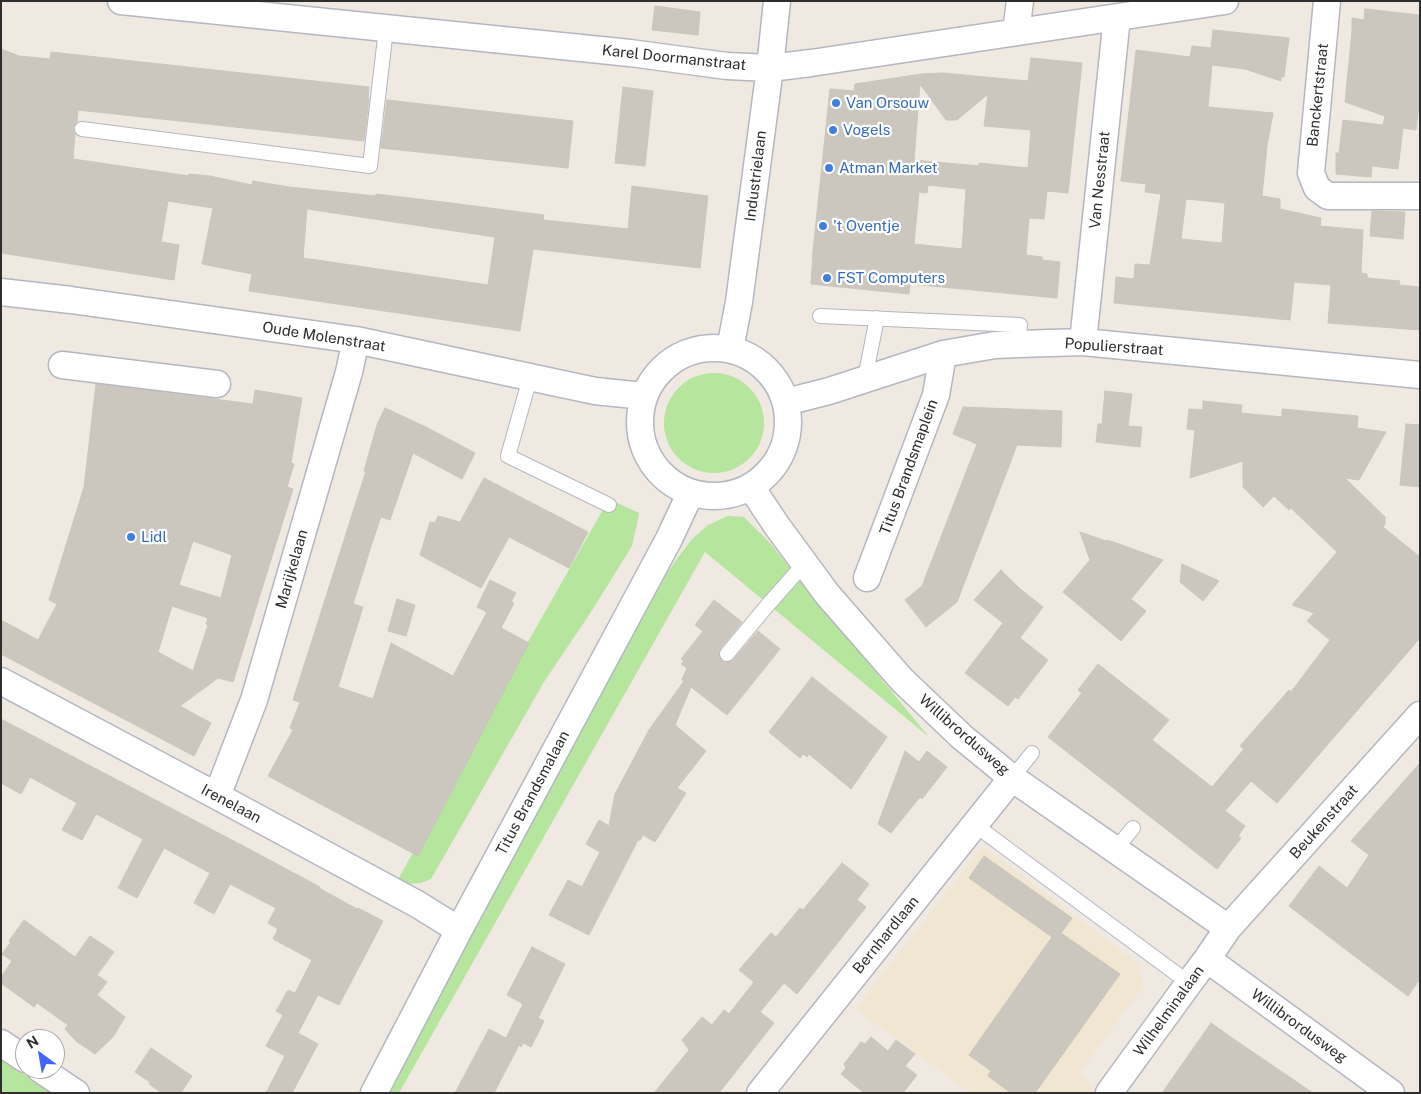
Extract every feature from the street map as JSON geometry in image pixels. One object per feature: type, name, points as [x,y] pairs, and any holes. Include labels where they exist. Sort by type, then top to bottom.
[{"type":"street","name":"Karel Doormanstraat","points":[[121,1],[630,53],[727,66],[770,68],[1225,1]]},
{"type":"street","name":"Industrielaan","points":[[730,349],[739,302],[777,1]]},
{"type":"street","points":[[1016,32],[1020,1]]},
{"type":"street","name":"Banckertstraat","points":[[1327,1],[1310,172],[1317,188],[1328,196],[1420,196]]},
{"type":"street","name":"Van Nesstraat","points":[[1083,342],[1117,17]]},
{"type":"street","name":"Oude Molenstraat","points":[[1,292],[356,340],[595,391],[644,396]]},
{"type":"street","name":"Marijkelaan","points":[[217,796],[254,700],[349,372],[356,340]]},
{"type":"street","name":"Populierstraat","points":[[786,402],[829,391],[943,354],[1018,344],[1083,342],[1420,375]]},
{"type":"street","points":[[709,348],[730,349],[749,356],[765,368],[778,384],[786,402],[789,426],[784,448],[773,468],[751,487],[736,494],[713,497],[690,494],[669,483],[652,466],[642,444],[639,420],[644,396],[654,378],[669,362],[688,352],[709,348]]},
{"type":"street","name":"Titus Brandsmaplein","points":[[867,578],[936,395],[943,354]]},
{"type":"street","points":[[62,365],[217,384]]},
{"type":"street","name":"Willibrordusweg","points":[[751,487],[776,526],[827,594],[902,680],[962,737],[1012,778],[1228,928]]},
{"type":"street","name":"Titus Brandsmalaan","points":[[374,1093],[459,930],[669,539],[690,494]]},
{"type":"street","name":"Irenelaan","points":[[1,681],[417,904],[459,930]]},
{"type":"street","name":"Beukenstraat","points":[[1228,928],[1420,715]]},
{"type":"street","name":"Bernhardlaan","points":[[760,1093],[1012,778]]},
{"type":"street","name":"Wilhelminalaan","points":[[1109,1093],[1228,928]]},
{"type":"street","name":"Willibrordusweg","points":[[1207,959],[1391,1093]]},
{"type":"street","points":[[1,1043],[15,1052]]},
{"type":"street","points":[[55,1079],[76,1093]]},
{"type":"lane","points":[[82,129],[370,166],[386,29]]},
{"type":"lane","points":[[820,316],[1020,325],[1018,344]]},
{"type":"lane","points":[[865,378],[877,318]]},
{"type":"lane","points":[[530,378],[508,456],[609,505]]},
{"type":"lane","points":[[727,654],[804,564]]},
{"type":"lane","points":[[1012,778],[1032,753]]},
{"type":"lane","points":[[975,825],[1188,983]]},
{"type":"lane","points":[[1115,850],[1133,828]]},
{"type":"shaded area","points":[[983,846],[1138,964],[1143,986],[1080,1072],[1094,1089],[1091,1093],[971,1093],[856,1009]]},
{"type":"green space","points":[[714,373],[733,376],[750,387],[761,404],[764,423],[761,442],[750,459],[733,470],[714,473],[695,470],[678,459],[667,442],[664,423],[667,404],[678,387],[695,376]]},
{"type":"green space","points":[[609,499],[639,513],[632,546],[544,682],[431,879],[421,883],[409,884],[399,878],[520,656]]},
{"type":"green space","points":[[728,516],[744,517],[769,542],[929,737],[705,552],[399,1093],[362,1093],[373,1064],[473,881],[578,705],[692,539],[708,525]]},
{"type":"green space","points":[[1,1058],[15,1068],[15,1079],[32,1079],[52,1093],[1,1093]]},
{"type":"building","points":[[655,6],[700,12],[698,35],[652,30]]},
{"type":"building","points":[[1365,9],[1420,15],[1420,112],[1418,112],[1416,130],[1403,128],[1398,169],[1372,166],[1371,177],[1336,174],[1336,153],[1339,153],[1343,120],[1383,125],[1385,116],[1345,102],[1352,18],[1364,20]]},
{"type":"building","points":[[1213,30],[1289,38],[1284,77],[1281,77],[1281,81],[1245,69],[1212,65],[1208,107],[1273,113],[1267,146],[1262,196],[1280,199],[1280,209],[1321,218],[1320,226],[1363,230],[1361,273],[1367,274],[1367,278],[1400,281],[1399,285],[1420,287],[1420,330],[1328,323],[1331,285],[1294,282],[1290,320],[1114,303],[1116,277],[1134,279],[1135,264],[1150,265],[1161,194],[1145,192],[1146,184],[1121,181],[1136,50],[1190,57],[1192,46],[1211,48]],"holes":[[[1186,199],[1225,203],[1222,243],[1181,239]]]},
{"type":"building","points":[[1,49],[19,56],[50,59],[51,52],[369,87],[364,141],[78,110],[77,122],[73,128],[75,134],[73,159],[189,176],[189,174],[210,176],[252,185],[253,181],[289,187],[376,196],[376,194],[451,203],[544,215],[543,220],[628,229],[632,186],[708,196],[700,268],[533,249],[520,331],[249,291],[252,274],[202,264],[213,208],[168,201],[161,242],[179,245],[174,280],[1,253]],"holes":[[[307,209],[495,237],[488,285],[303,258]]]},
{"type":"building","points":[[1031,58],[1082,63],[1068,193],[1047,191],[1044,219],[1029,218],[1026,255],[1042,257],[1042,260],[1060,262],[1057,298],[910,284],[909,294],[811,284],[830,89],[854,91],[855,84],[921,74],[943,73],[1028,81]],"holes":[[[920,84],[946,120],[957,120],[988,94],[984,126],[1031,130],[1028,168],[979,163],[979,166],[914,160]],[[928,185],[966,189],[962,249],[914,244],[919,192],[927,193]]]},
{"type":"building","points":[[623,87],[653,91],[645,166],[615,163]]},
{"type":"building","points":[[387,100],[573,121],[568,168],[381,148]]},
{"type":"building","points":[[1372,211],[1405,212],[1403,239],[1370,236]]},
{"type":"building","points":[[96,384],[253,404],[255,390],[302,398],[291,463],[294,464],[287,487],[293,489],[233,682],[218,678],[180,706],[211,723],[194,756],[1,654],[1,620],[38,640],[57,604],[49,600],[84,487]],"holes":[[[193,541],[232,555],[221,598],[179,585]],[[172,606],[208,618],[206,624],[208,625],[193,671],[158,652]]]},
{"type":"building","points":[[1105,391],[1132,394],[1128,426],[1142,427],[1140,447],[1096,442],[1098,424],[1102,424]]},
{"type":"building","points":[[1203,401],[1242,405],[1241,413],[1282,417],[1282,409],[1358,416],[1357,428],[1386,432],[1359,480],[1345,478],[1385,517],[1383,527],[1420,557],[1420,638],[1277,803],[1251,781],[1225,811],[1245,826],[1238,836],[1241,838],[1217,869],[1048,737],[1082,693],[1078,690],[1098,664],[1169,720],[1152,740],[1212,787],[1244,749],[1240,746],[1289,690],[1291,692],[1330,640],[1307,621],[1314,613],[1292,605],[1337,552],[1291,508],[1289,510],[1274,496],[1263,507],[1243,487],[1243,461],[1190,478],[1195,430],[1187,429],[1189,409],[1203,410]]},
{"type":"building","points":[[963,407],[1062,411],[1061,447],[1017,445],[957,602],[926,627],[905,600],[922,586],[977,444],[953,434]]},
{"type":"building","points":[[385,408],[475,453],[462,479],[413,453],[390,520],[381,517],[373,540],[353,604],[363,607],[338,687],[373,699],[391,643],[453,676],[487,612],[477,607],[490,580],[516,593],[511,602],[514,603],[501,628],[529,643],[418,856],[268,776],[293,730],[290,728],[300,702],[293,700],[366,471],[364,471],[377,425]]},
{"type":"building","points":[[1406,424],[1420,425],[1420,487],[1400,485]]},
{"type":"building","points":[[484,478],[588,532],[569,568],[509,537],[481,588],[420,555],[430,522],[435,523],[438,516],[460,522]]},
{"type":"building","points":[[1080,532],[1163,560],[1131,599],[1146,611],[1121,641],[1063,592],[1090,560]]},
{"type":"building","points":[[1182,564],[1219,581],[1203,601],[1180,582]]},
{"type":"building","points":[[1001,570],[1019,588],[1043,607],[1020,638],[1048,660],[1018,699],[1015,697],[1008,706],[965,673],[1003,623],[974,600]]},
{"type":"building","points":[[397,599],[415,605],[406,636],[388,631]]},
{"type":"building","points":[[714,600],[742,622],[720,649],[719,657],[722,661],[726,663],[733,660],[758,631],[780,649],[727,715],[691,687],[675,725],[706,751],[677,788],[686,793],[655,842],[643,835],[638,840],[589,935],[549,915],[568,880],[582,887],[600,852],[586,844],[599,820],[609,826],[615,794],[649,730],[684,681],[682,680],[687,668],[681,664],[684,661],[681,659],[703,631],[695,625]]},
{"type":"building","points":[[812,677],[887,737],[851,789],[809,754],[807,757],[803,754],[800,758],[769,732]]},
{"type":"building","points":[[1,719],[249,849],[357,909],[383,921],[339,1005],[318,995],[298,1033],[318,1044],[292,1093],[266,1093],[285,1056],[266,1046],[283,1015],[276,1011],[288,990],[295,993],[312,960],[273,939],[278,929],[268,923],[276,908],[230,884],[214,914],[194,903],[210,873],[164,848],[137,898],[118,888],[143,839],[96,814],[82,840],[62,830],[77,803],[30,777],[21,794],[1,783]]},
{"type":"building","points":[[905,751],[919,762],[927,751],[947,767],[922,799],[920,797],[891,833],[878,824]]},
{"type":"building","points":[[1420,763],[1420,979],[1408,996],[1289,906],[1319,866],[1347,888],[1369,855],[1351,841]]},
{"type":"building","points":[[984,856],[1072,918],[1061,933],[1120,974],[1035,1093],[1011,1093],[988,1076],[991,1071],[969,1055],[1052,937],[969,878]]},
{"type":"building","points":[[842,863],[869,884],[857,900],[866,907],[797,994],[784,983],[760,1012],[774,1023],[719,1093],[654,1093],[689,1050],[682,1040],[702,1017],[712,1025],[724,1010],[729,1014],[754,982],[739,970],[771,933],[776,937],[800,908],[803,910]]},
{"type":"building","points":[[24,920],[75,957],[90,936],[114,952],[97,975],[107,982],[97,995],[125,1017],[113,1037],[95,1054],[76,1041],[65,1029],[68,1025],[37,1003],[34,1007],[1,983],[1,977],[12,961],[2,954],[11,942],[9,941]]},
{"type":"building","points":[[532,947],[565,964],[538,1018],[544,1021],[531,1047],[523,1043],[521,1047],[519,1045],[494,1093],[455,1093],[489,1029],[506,1038],[523,1004],[507,995]]},
{"type":"building","points":[[1211,1023],[1235,1040],[1313,1093],[1162,1093]]},
{"type":"building","points":[[871,1037],[888,1051],[896,1040],[915,1054],[905,1066],[917,1075],[903,1093],[864,1093],[841,1074],[846,1068],[844,1064],[861,1042],[865,1044]]},
{"type":"building","points":[[151,1048],[192,1076],[181,1093],[162,1093],[135,1072]]},
{"type":"place","name":"Van Orsouw","points":[[836,103]]},
{"type":"place","name":"Vogels","points":[[833,130]]},
{"type":"place","name":"Atman Market","points":[[829,168]]},
{"type":"place","name":"'t Oventje","points":[[823,226]]},
{"type":"place","name":"FST Computers","points":[[827,278]]},
{"type":"place","name":"Lidl","points":[[131,537]]}]
